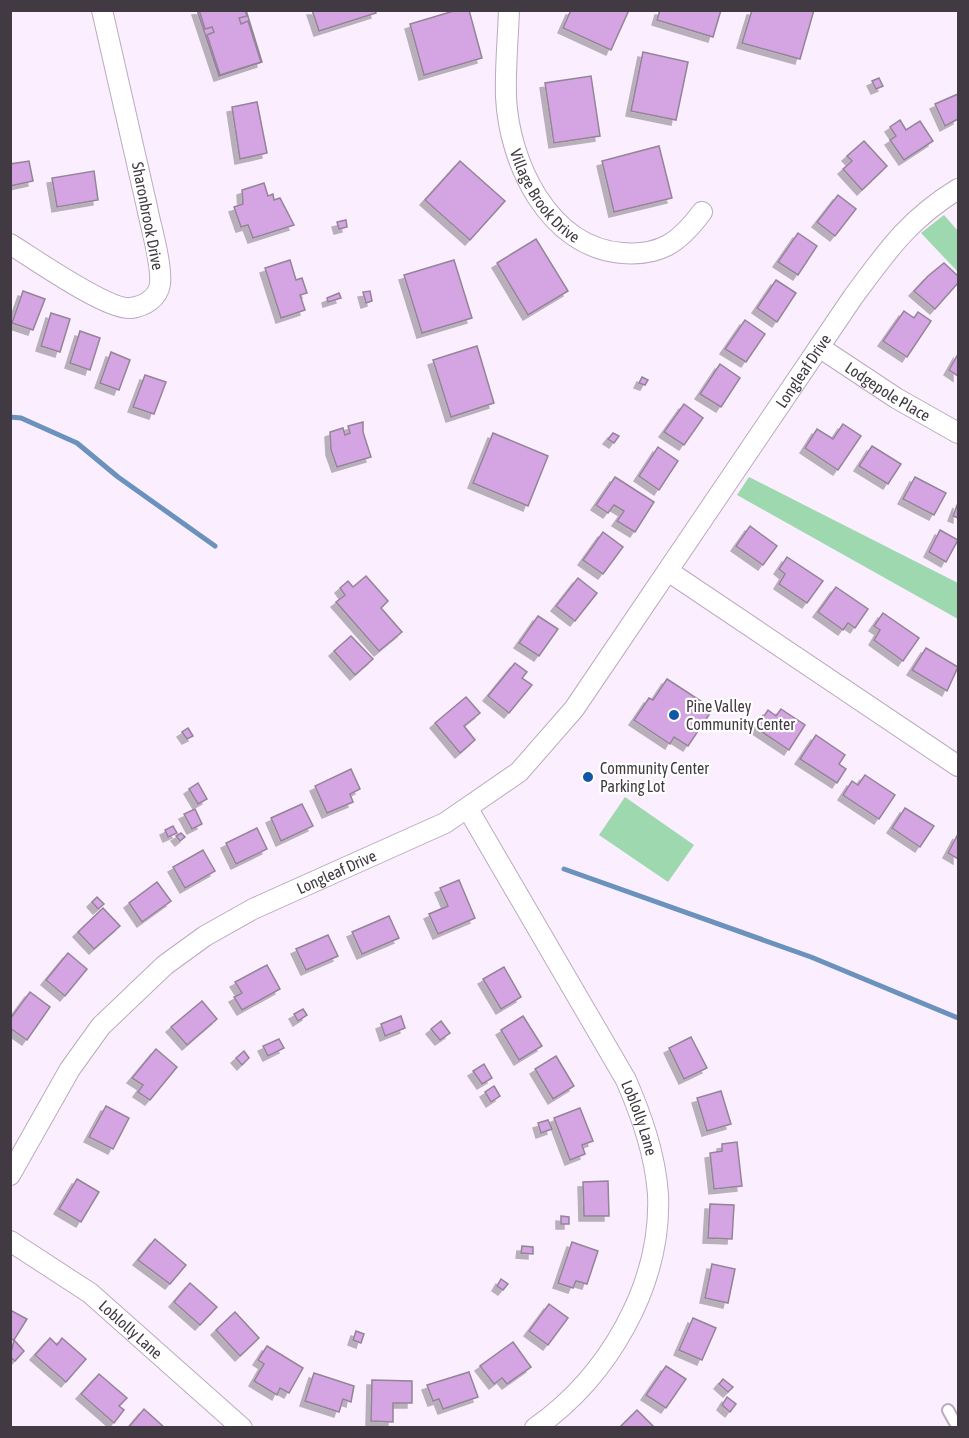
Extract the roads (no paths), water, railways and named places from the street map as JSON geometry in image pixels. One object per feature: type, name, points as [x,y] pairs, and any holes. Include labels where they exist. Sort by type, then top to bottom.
[{"type":"street","name":"Sharonbrook Drive","points":[[10,244],[83,290],[119,306],[129,309],[144,305],[158,292],[160,282],[154,242],[102,10]]},
{"type":"street","name":"Village Brook Drive","points":[[509,10],[506,100],[518,158],[528,183],[552,217],[570,233],[592,245],[617,253],[642,255],[663,248],[681,237],[702,212]]},
{"type":"street","name":"Longleaf Drive","points":[[10,1175],[70,1069],[101,1026],[165,965],[205,936],[253,909],[420,835],[468,808],[519,772],[543,747],[573,709],[892,243],[911,223],[958,189]]},
{"type":"street","name":"Lodgepole Place","points":[[819,347],[896,398],[958,433]]},
{"type":"street","points":[[668,571],[958,766]]},
{"type":"street","name":"Loblolly Lane","points":[[468,808],[626,1080],[641,1115],[652,1152],[658,1195],[656,1230],[649,1265],[621,1332],[591,1378],[565,1404],[535,1428]]},
{"type":"street","name":"Loblolly Lane","points":[[10,1241],[90,1293],[242,1428]]},
{"type":"lane","points":[[948,1410],[958,1428]]},
{"type":"waterway","points":[[10,417],[21,418],[77,443],[118,477],[215,546]]},
{"type":"waterway","points":[[564,869],[811,957],[958,1018]]},
{"type":"place","name":"Pine Valley Community Center","points":[[674,715]]},
{"type":"place","name":"Community Center Parking Lot","points":[[588,777]]}]
